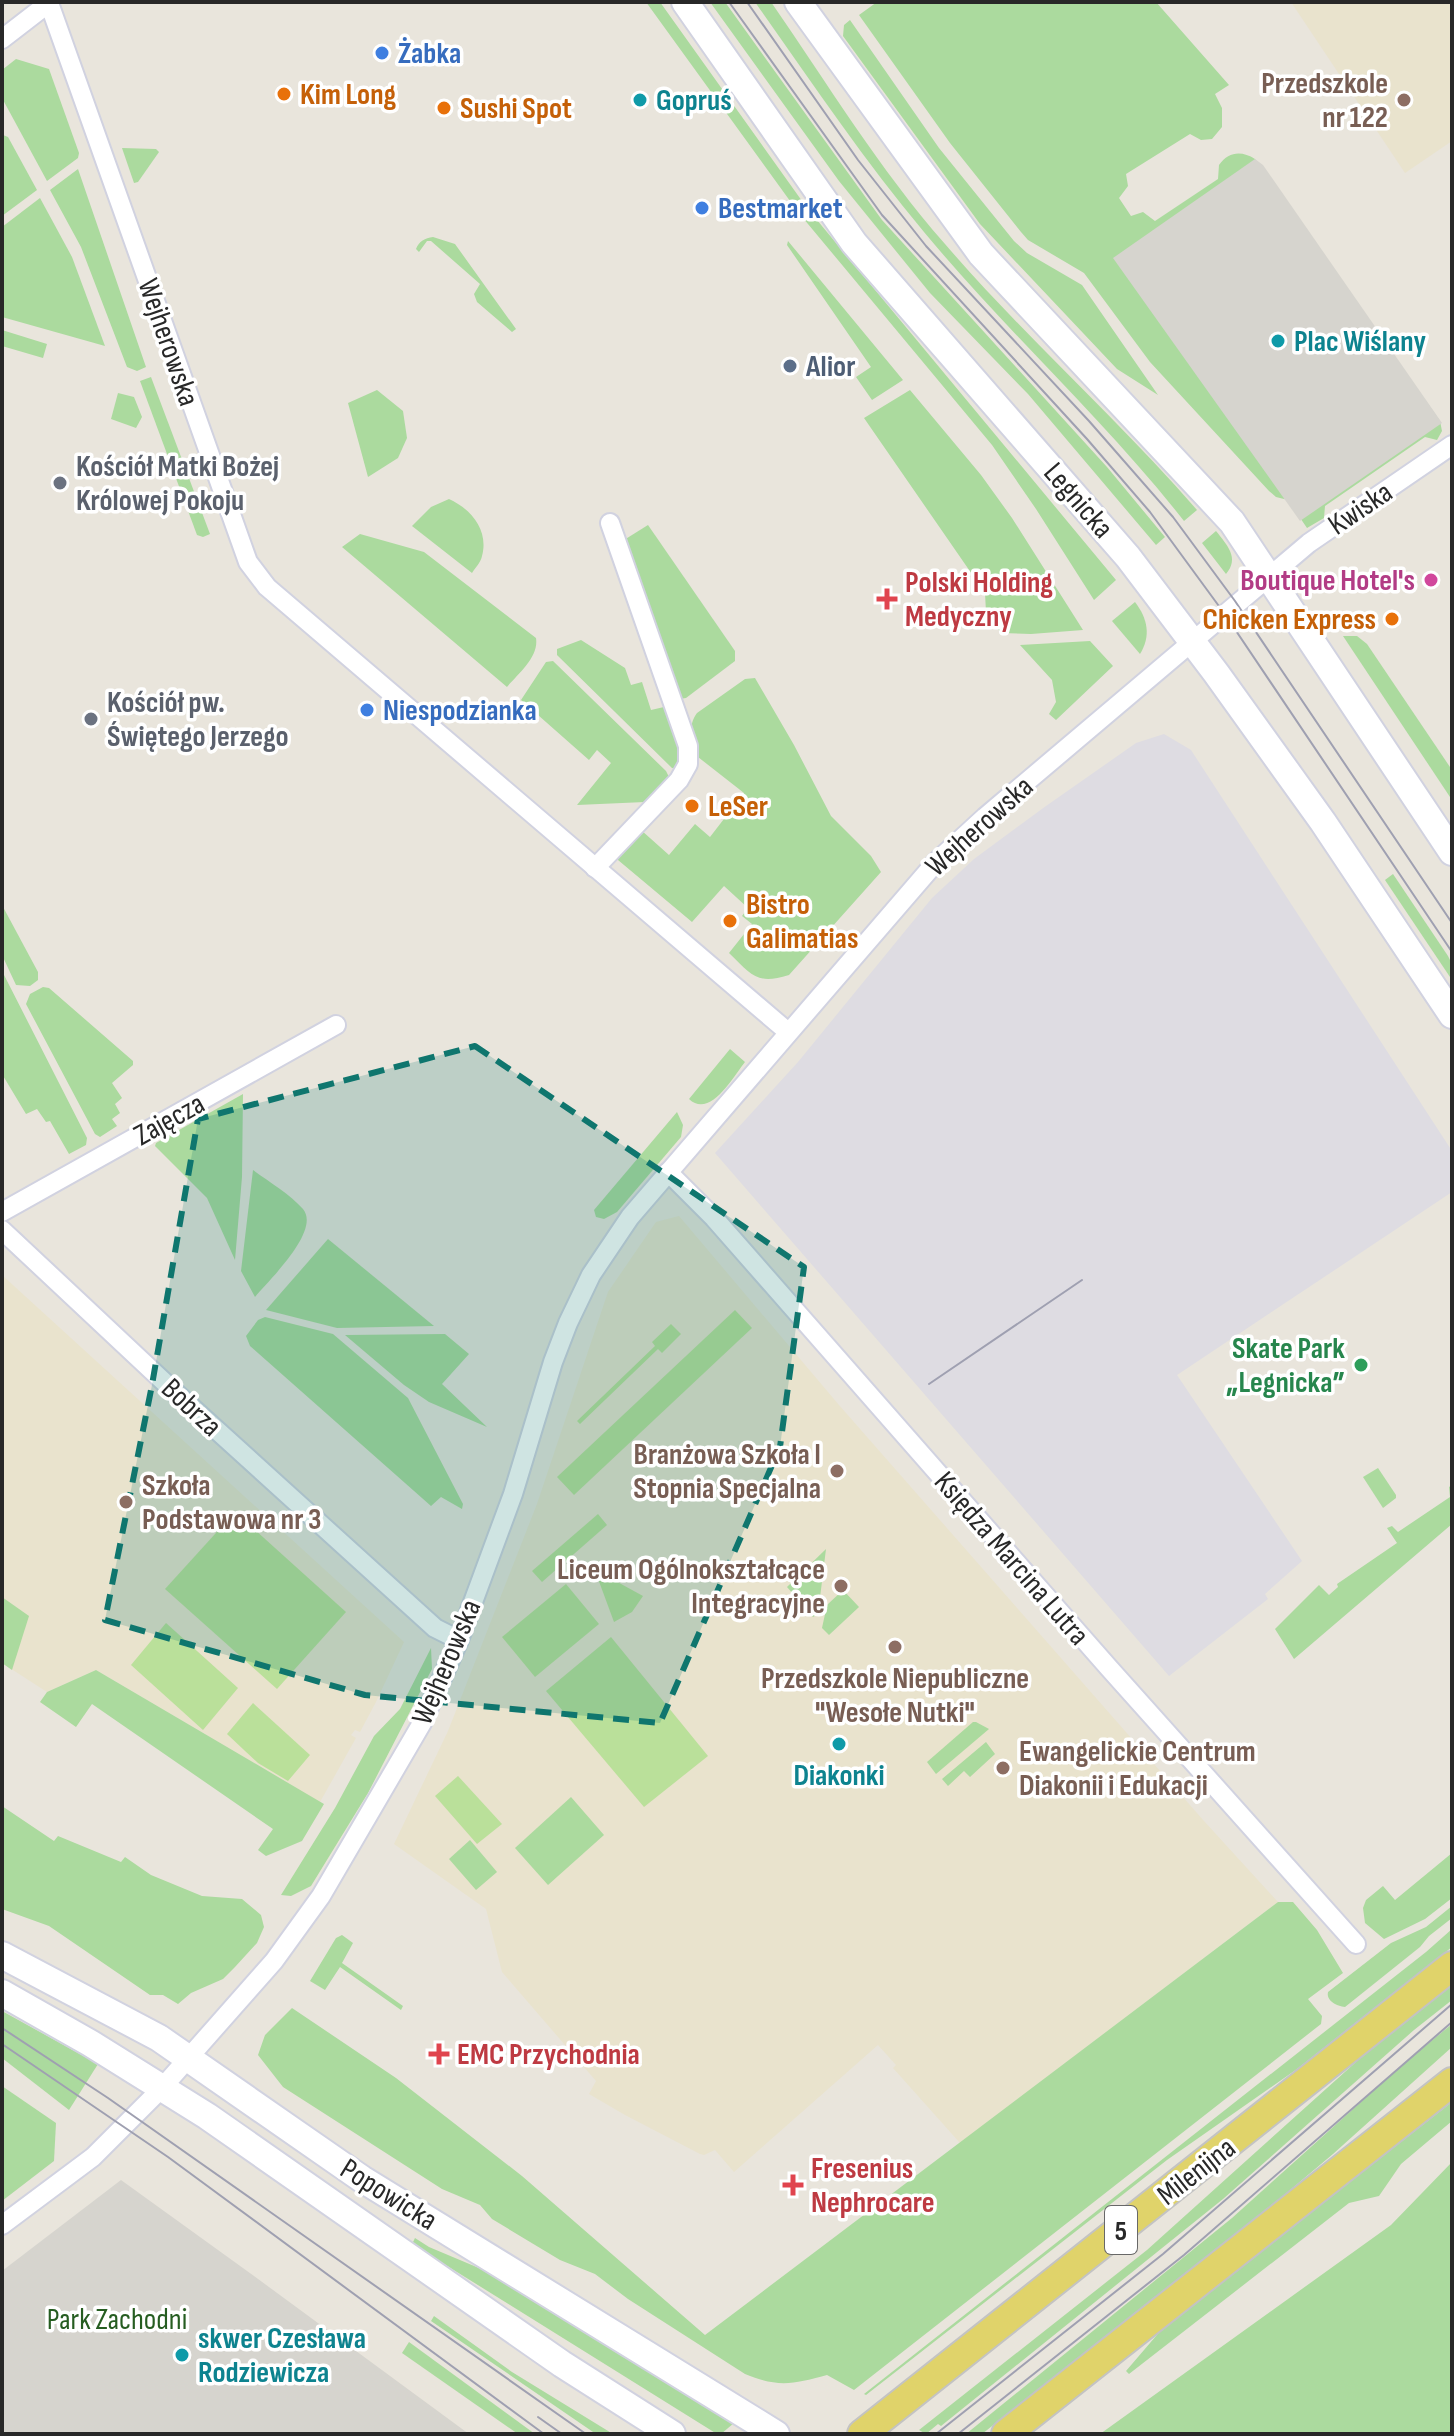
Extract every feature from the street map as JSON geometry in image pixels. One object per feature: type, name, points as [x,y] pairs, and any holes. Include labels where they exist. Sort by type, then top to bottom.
[{"type":"main road","name":"Legnicka","points":[[685,2],[854,243],[1128,557],[1234,697],[1323,822],[1452,1015]]},
{"type":"main road","points":[[798,2],[981,254],[1218,505],[1271,576],[1452,852]]},
{"type":"main road","name":"Popowicka","points":[[2,1955],[190,2057],[362,2179],[776,2434]]},
{"type":"main road","name":"Milenijna","points":[[862,2434],[1452,1966]]},
{"type":"main road","name":"Popowicka","points":[[2,1993],[90,2043],[207,2116],[562,2364],[672,2434]]},
{"type":"main road","points":[[1006,2434],[1452,2082]]},
{"type":"street","name":"Wejherowska","points":[[50,2],[248,562],[267,587],[788,1032]]},
{"type":"street","points":[[2,39],[50,2]]},
{"type":"street","name":"Kwiska","points":[[1192,643],[1309,543],[1452,445]]},
{"type":"street","points":[[595,868],[679,780],[688,764],[688,746],[610,523]]},
{"type":"street","name":"Wejherowska","points":[[2,2225],[93,2157],[161,2089],[274,1961],[321,1896],[422,1723],[459,1640],[513,1494],[568,1323],[591,1275],[614,1241],[668,1172],[936,862],[1192,643]]},
{"type":"street","name":"Zajęcza","points":[[2,1212],[336,1025]]},
{"type":"street","name":"Księdza Marcina Lutra","points":[[668,1172],[714,1218],[1356,1944]]},
{"type":"street","name":"Bobrza","points":[[2,1230],[188,1405],[435,1628],[459,1640]]},
{"type":"highlighted area","points":[[475,1046],[804,1267],[780,1447],[660,1723],[365,1695],[105,1620],[152,1385],[198,1119]]},
{"type":"shaded area","name":"Przedszkole nr 122","points":[[1291,2],[1452,2],[1452,141],[1405,173]]},
{"type":"shaded area","name":"Plac Wiślany","points":[[1255,159],[1263,165],[1442,423],[1300,521],[1113,258]]},
{"type":"shaded area","points":[[1164,734],[1191,750],[1452,1151],[1452,1192],[1177,1375],[1302,1561],[1265,1594],[1268,1599],[1169,1676],[715,1153],[798,1062],[932,898],[974,859],[1046,806],[1136,743]]},
{"type":"shaded area","points":[[679,1216],[839,1405],[1278,1902],[960,2143],[893,2068],[896,2065],[878,2045],[734,2172],[715,2150],[700,2154],[625,2115],[589,2094],[596,2081],[502,1972],[486,1909],[394,1844],[448,1731],[537,1504],[608,1292],[656,1222]]},
{"type":"shaded area","name":"Szkoła Podstawowa nr 3","points":[[2,1275],[404,1642],[360,1732],[355,1730],[351,1735],[356,1738],[320,1802],[96,1670],[47,1692],[2,1663]]},
{"type":"shaded area","name":"skwer Czesława Rodziewicza","points":[[121,2180],[469,2434],[2,2434],[2,2271]]},
{"type":"green space","points":[[646,2],[660,2],[807,208],[1116,580],[1094,600],[992,445],[798,212]]},
{"type":"green space","points":[[710,2],[725,2],[882,220],[1107,467],[1165,537],[1156,545],[1028,394],[930,293],[839,181]]},
{"type":"green space","points":[[755,2],[771,2],[876,156],[945,244],[1197,510],[1184,521],[1121,447],[956,269],[837,119]]},
{"type":"green space","points":[[877,2],[1156,2],[1229,85],[1215,94],[1222,108],[1222,127],[1212,139],[1201,140],[1190,134],[1126,174],[1128,186],[1119,198],[1131,216],[1143,212],[1155,221],[1218,179],[1219,165],[1227,157],[1241,154],[1255,159],[1440,421],[1442,431],[1437,440],[1425,437],[1325,506],[1324,518],[1307,528],[1288,500],[1276,497],[1269,491],[1150,362],[1084,273],[1028,240],[1021,232],[950,143],[859,15]]},
{"type":"green space","points":[[850,20],[939,148],[1014,241],[1027,253],[1082,285],[1158,395],[1117,369],[980,224],[843,36],[844,25]]},
{"type":"green space","points":[[16,59],[49,69],[79,153],[78,158],[47,181],[2,98],[2,70]]},
{"type":"green space","points":[[3,135],[8,137],[37,190],[2,216]]},
{"type":"green space","points":[[122,148],[156,149],[159,152],[138,182],[134,183]]},
{"type":"green space","points":[[78,169],[146,367],[137,371],[127,367],[81,247],[50,190]]},
{"type":"green space","points":[[40,198],[72,257],[105,346],[2,317],[2,227]]},
{"type":"green space","points":[[433,237],[455,244],[516,329],[512,332],[477,302],[474,294],[480,284],[431,241],[427,241],[419,252],[416,249],[423,240]]},
{"type":"green space","points":[[788,241],[903,380],[872,400],[856,377],[871,367],[787,245]]},
{"type":"green space","points":[[2,330],[47,344],[43,358],[2,346]]},
{"type":"green space","points":[[151,377],[210,534],[203,537],[197,535],[140,381]]},
{"type":"green space","points":[[377,390],[403,411],[407,438],[398,458],[368,477],[348,403]]},
{"type":"green space","points":[[910,390],[981,475],[1012,518],[1083,630],[1001,633],[986,612],[985,593],[864,418]]},
{"type":"green space","points":[[118,393],[134,397],[142,417],[136,428],[111,419]]},
{"type":"green space","points":[[449,499],[471,515],[483,538],[482,556],[472,573],[412,526],[431,507]]},
{"type":"green space","points":[[648,525],[735,651],[735,661],[686,698],[679,699],[624,540]]},
{"type":"green space","points":[[1216,531],[1232,557],[1226,574],[1202,543]]},
{"type":"green space","points":[[360,534],[424,552],[536,638],[531,658],[507,687],[342,547]]},
{"type":"green space","points":[[1135,602],[1146,628],[1146,641],[1140,654],[1112,621]]},
{"type":"green space","points":[[1343,636],[1357,636],[1367,644],[1452,770],[1452,800]]},
{"type":"green space","points":[[581,640],[625,668],[631,685],[642,682],[651,710],[664,707],[681,756],[677,769],[672,768],[557,655],[557,649]]},
{"type":"green space","points":[[1090,641],[1113,666],[1056,720],[1049,714],[1056,702],[1052,680],[1020,645]]},
{"type":"green space","points":[[553,661],[666,771],[669,777],[645,802],[577,805],[611,763],[597,750],[589,760],[521,700],[546,662]]},
{"type":"green space","points":[[755,678],[831,816],[871,856],[881,872],[789,975],[769,979],[755,976],[729,953],[752,924],[742,916],[748,908],[724,886],[692,922],[618,860],[619,853],[641,830],[669,855],[695,824],[710,837],[744,793],[698,757],[692,726],[697,713],[745,679]]},
{"type":"green space","points":[[1393,874],[1448,956],[1452,964],[1452,980],[1385,880]]},
{"type":"green space","points":[[2,905],[38,972],[38,980],[30,986],[16,985],[2,955]]},
{"type":"green space","points":[[2,971],[87,1138],[86,1145],[69,1154],[50,1121],[46,1122],[37,1109],[26,1114],[2,1074]]},
{"type":"green space","points":[[43,987],[49,988],[133,1061],[133,1065],[112,1083],[122,1098],[115,1104],[120,1113],[112,1119],[117,1126],[100,1137],[95,1134],[26,1004],[30,994]]},
{"type":"green space","points":[[730,1049],[745,1062],[728,1086],[705,1104],[689,1099]]},
{"type":"green space","points":[[243,1094],[242,1177],[235,1260],[207,1198],[155,1146]]},
{"type":"green space","points":[[677,1112],[683,1125],[681,1137],[617,1212],[604,1219],[596,1217],[594,1210]]},
{"type":"green space","points":[[253,1170],[286,1193],[303,1209],[307,1218],[305,1230],[291,1255],[255,1297],[241,1271]]},
{"type":"green space","points":[[328,1239],[434,1326],[337,1328],[266,1310]]},
{"type":"green space","points":[[735,1310],[752,1328],[574,1495],[557,1477]]},
{"type":"green space","points":[[265,1317],[333,1334],[408,1398],[463,1504],[462,1509],[441,1497],[431,1506],[250,1346],[246,1336],[258,1320]]},
{"type":"green space","points":[[671,1324],[681,1334],[662,1353],[658,1349],[580,1424],[577,1421],[655,1346],[652,1342]]},
{"type":"green space","points":[[445,1334],[469,1354],[442,1384],[487,1427],[429,1402],[345,1335]]},
{"type":"green space","points":[[1378,1468],[1396,1495],[1383,1508],[1363,1477]]},
{"type":"green space","points":[[1452,1485],[1452,1524],[1294,1659],[1275,1629],[1319,1585],[1329,1595],[1338,1587],[1337,1584],[1397,1543],[1387,1528],[1392,1526],[1398,1532],[1450,1497],[1449,1487]]},
{"type":"green space","points":[[235,1512],[346,1612],[277,1689],[165,1589]]},
{"type":"green space","points":[[598,1514],[607,1525],[542,1582],[532,1571]]},
{"type":"green space","points":[[826,1549],[818,1614],[813,1617],[787,1587]]},
{"type":"green space","points":[[593,1563],[599,1565],[601,1573],[643,1596],[632,1612],[614,1622],[597,1576],[588,1570]]},
{"type":"green space","points":[[566,1584],[599,1624],[535,1677],[502,1637]]},
{"type":"green space","points":[[843,1590],[859,1607],[829,1635],[822,1628],[827,1605]]},
{"type":"green space","points":[[2,1597],[29,1616],[12,1670],[2,1663]]},
{"type":"green space","points":[[166,1623],[238,1688],[203,1730],[131,1665]]},
{"type":"green space","points":[[611,1637],[708,1756],[644,1807],[546,1691]]},
{"type":"green space","points":[[431,1648],[432,1669],[368,1793],[311,1886],[291,1896],[281,1895],[335,1808],[374,1736],[400,1709]]},
{"type":"green space","points":[[96,1670],[324,1804],[302,1841],[266,1856],[258,1850],[273,1829],[92,1704],[76,1727],[40,1702],[47,1692]]},
{"type":"green space","points":[[253,1703],[310,1755],[288,1781],[258,1763],[227,1734]]},
{"type":"green space","points":[[973,1722],[989,1729],[936,1774],[927,1762]]},
{"type":"green space","points":[[986,1742],[995,1754],[970,1777],[964,1771],[948,1786],[942,1779]]},
{"type":"green space","points":[[458,1776],[502,1824],[477,1844],[435,1796]]},
{"type":"green space","points":[[571,1797],[604,1835],[548,1885],[515,1848]]},
{"type":"green space","points":[[2,1806],[54,1841],[58,1836],[121,1862],[125,1857],[151,1875],[202,1896],[242,1899],[261,1915],[264,1927],[257,1943],[223,1979],[191,1993],[178,2004],[163,1995],[150,1995],[49,1926],[2,1909]]},
{"type":"green space","points":[[470,1840],[497,1872],[476,1890],[449,1859]]},
{"type":"green space","points":[[1452,1853],[1452,1898],[1425,1919],[1384,1939],[1365,1923],[1363,1908],[1366,1900],[1383,1886],[1395,1900]]},
{"type":"green space","points":[[1278,1902],[1293,1902],[1317,1930],[1343,1973],[1308,1999],[1322,2016],[1321,2024],[854,2390],[827,2375],[786,2383],[745,2374],[628,2299],[595,2274],[560,2260],[492,2219],[480,2205],[442,2189],[283,2087],[258,2055],[265,2035],[292,2008],[396,2078],[522,2176],[705,2335]]},
{"type":"green space","points":[[1452,1906],[1452,1918],[1345,2007],[1330,2000],[1328,1992],[1391,1943],[1426,1927]]},
{"type":"green space","points":[[1452,1929],[1452,1947],[1297,2069],[1167,2160],[864,2394],[1426,1952]]},
{"type":"green space","points":[[342,1935],[353,1943],[342,1963],[403,2006],[401,2010],[340,1967],[325,1990],[310,1981],[336,1938]]},
{"type":"green space","points":[[1452,1984],[1452,2000],[1223,2199],[941,2426],[938,2424],[926,2434],[919,2430],[1147,2250],[1376,2044]]},
{"type":"green space","points":[[2,2011],[98,2064],[69,2110],[2,2058]]},
{"type":"green space","points":[[1452,2024],[1452,2047],[1333,2154],[982,2434],[966,2434],[1232,2218]]},
{"type":"green space","points":[[2,2086],[56,2123],[54,2161],[2,2201]]},
{"type":"green space","points":[[1452,2102],[1452,2121],[1401,2164],[1379,2196],[1349,2203],[1129,2374],[1126,2371],[1162,2329]]},
{"type":"green space","points":[[1452,2162],[1452,2434],[1100,2434],[1391,2225]]},
{"type":"green space","points":[[415,2238],[486,2271],[734,2423],[717,2434],[412,2244]]},
{"type":"green space","points":[[434,2316],[512,2372],[613,2434],[596,2434],[431,2321]]},
{"type":"green space","points":[[409,2342],[535,2434],[518,2434],[402,2353]]},
{"type":"tram line","points":[[729,2],[882,215],[1150,512],[1224,613],[1452,952]]},
{"type":"tram line","points":[[747,2],[858,160],[926,246],[1089,421],[1173,517],[1235,601],[1452,923]]},
{"type":"tram line","points":[[929,1384],[1082,1280]]},
{"type":"tram line","points":[[936,2434],[1163,2254],[1452,2004]]},
{"type":"tram line","points":[[958,2434],[1184,2255],[1452,2022]]},
{"type":"tram line","points":[[2,2028],[108,2098],[586,2434]]},
{"type":"tram line","points":[[2,2044],[168,2157],[544,2434]]},
{"type":"tram line","points":[[538,2417],[562,2434]]},
{"type":"place","name":"Żabka","points":[[382,53]]},
{"type":"place","name":"Kim Long","points":[[284,94]]},
{"type":"place","name":"Gopruś","points":[[640,100]]},
{"type":"place","name":"Przedszkole nr 122","points":[[1404,100]]},
{"type":"place","name":"Sushi Spot","points":[[444,108]]},
{"type":"place","name":"Bestmarket","points":[[702,208]]},
{"type":"place","name":"Plac Wiślany","points":[[1278,341]]},
{"type":"place","name":"Alior","points":[[790,366]]},
{"type":"place","name":"Kościół Matki Bożej Królowej Pokoju","points":[[60,483]]},
{"type":"place","name":"Boutique Hotel's","points":[[1431,580]]},
{"type":"place","name":"Polski Holding Medyczny","points":[[887,599]]},
{"type":"place","name":"Chicken Express","points":[[1392,619]]},
{"type":"place","name":"Niespodzianka","points":[[367,710]]},
{"type":"place","name":"Kościół pw. Świętego Jerzego","points":[[91,719]]},
{"type":"place","name":"LeSer","points":[[692,806]]},
{"type":"place","name":"Bistro Galimatias","points":[[730,921]]},
{"type":"place","name":"Skate Park „Legnicka”","points":[[1361,1365]]},
{"type":"place","name":"Branżowa Szkoła I Stopnia Specjalna","points":[[837,1471]]},
{"type":"place","name":"Szkoła Podstawowa nr 3","points":[[126,1502]]},
{"type":"place","name":"Liceum Ogólnokształcące Integracyjne","points":[[841,1586]]},
{"type":"place","name":"Przedszkole Niepubliczne \"Wesołe Nutki\"","points":[[895,1647]]},
{"type":"place","name":"Diakonki","points":[[839,1744]]},
{"type":"place","name":"Ewangelickie Centrum Diakonii i Edukacji","points":[[1003,1768]]},
{"type":"place","name":"EMC Przychodnia","points":[[439,2054]]},
{"type":"place","name":"Fresenius Nephrocare","points":[[793,2185]]},
{"type":"place","name":"skwer Czesława Rodziewicza","points":[[182,2355]]},
{"type":"park label","name":"Park Zachodni","points":[[117,2319]]}]
